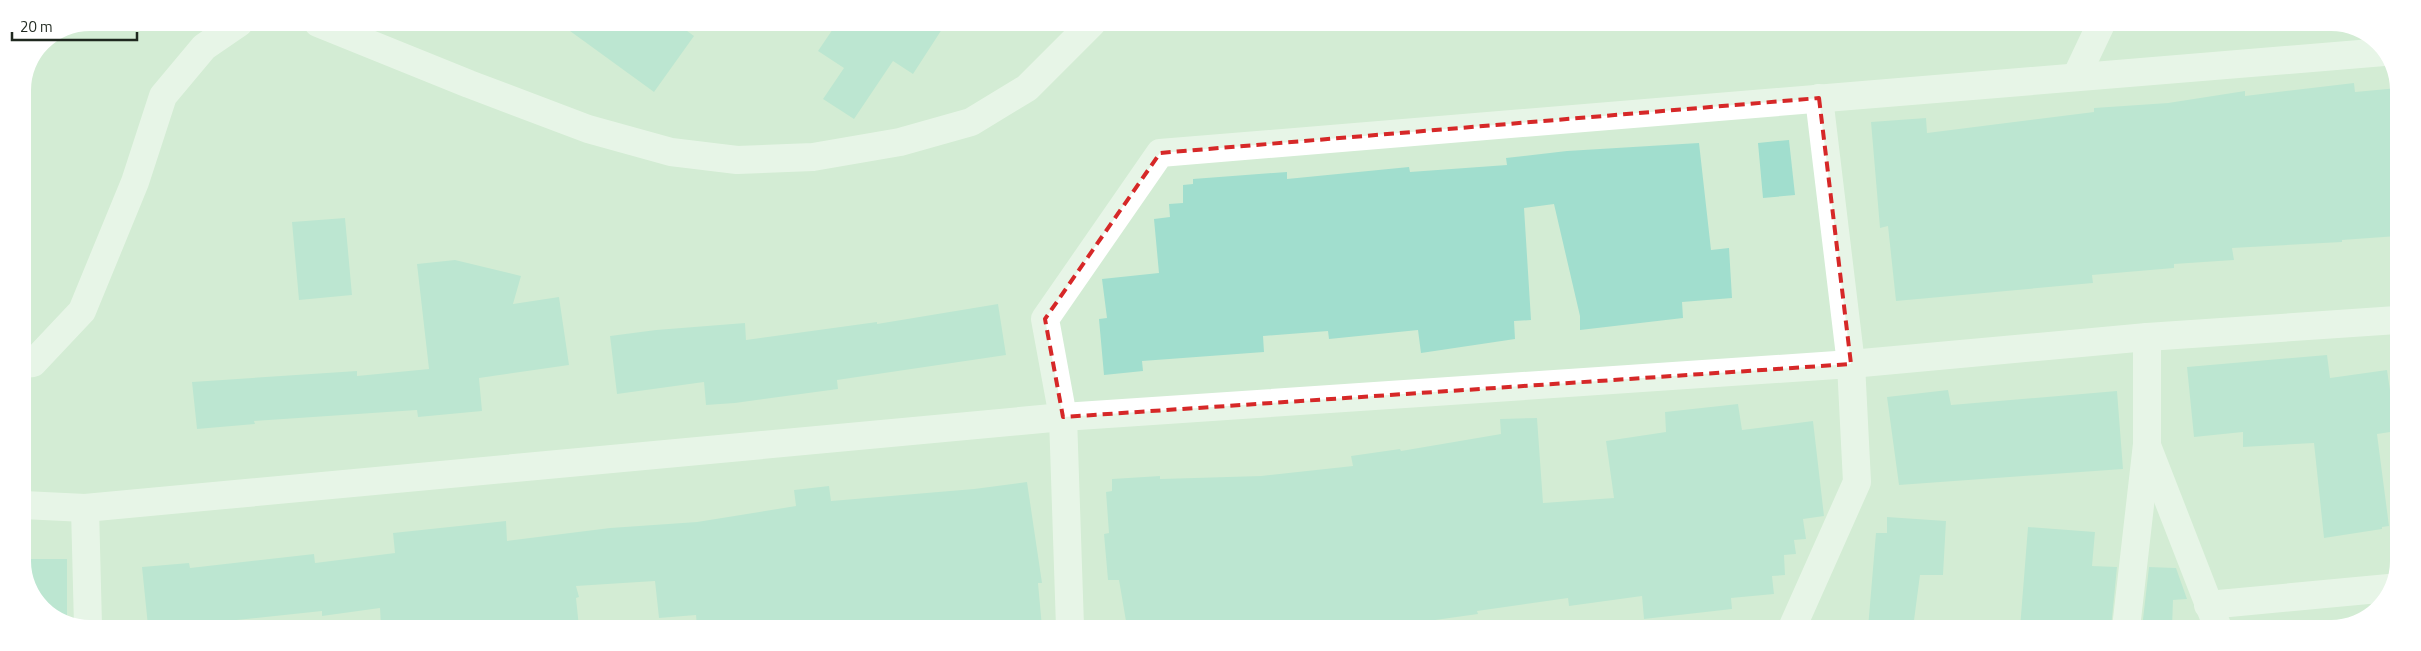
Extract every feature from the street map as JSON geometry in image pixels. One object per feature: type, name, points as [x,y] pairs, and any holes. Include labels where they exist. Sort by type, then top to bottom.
[{"type":"street","points":[[31,363],[82,311],[135,182],[163,96],[204,47],[227,31]]},
{"type":"street","points":[[338,31],[469,84],[588,128],[671,152],[737,160],[813,157],[900,142],[971,122],[1028,88],[1085,31]]},
{"type":"street","points":[[2076,77],[2098,31]]},
{"type":"street","points":[[1070,620],[1063,417],[1045,319],[1160,153],[2377,53]]},
{"type":"street","points":[[1796,620],[1857,482],[1851,364],[1819,98]]},
{"type":"street","points":[[31,505],[85,508],[1063,417],[1851,364],[2146,337],[2390,320]]},
{"type":"street","points":[[2127,620],[2147,444],[2146,337]]},
{"type":"street","points":[[2147,444],[2213,617],[2383,589]]},
{"type":"street","points":[[85,508],[88,620]]},
{"type":"highlighted area","points":[[1819,98],[1851,364],[1063,417],[1045,319],[1160,153]]},
{"type":"building","points":[[570,31],[687,31],[694,36],[654,92]]},
{"type":"building","points":[[832,31],[941,31],[913,74],[893,61],[854,119],[823,99],[844,68],[818,51]]},
{"type":"building","points":[[2354,83],[2355,92],[2390,89],[2390,237],[2342,240],[2342,242],[2232,248],[2234,260],[2174,264],[2174,268],[2092,275],[2093,283],[1896,301],[1888,226],[1880,228],[1871,122],[1926,118],[1927,133],[2094,112],[2094,108],[2168,103],[2245,91],[2245,96]]},
{"type":"building","points":[[1789,140],[1795,195],[1763,198],[1758,143]]},
{"type":"building","points":[[1699,143],[1711,250],[1729,248],[1732,298],[1682,302],[1683,318],[1580,330],[1580,316],[1554,204],[1524,208],[1531,320],[1514,321],[1515,339],[1421,353],[1418,330],[1329,339],[1328,331],[1263,336],[1264,352],[1142,361],[1143,371],[1104,375],[1099,319],[1107,318],[1102,279],[1159,273],[1154,219],[1170,217],[1169,204],[1183,203],[1183,185],[1193,184],[1193,179],[1287,172],[1287,179],[1409,167],[1410,172],[1507,165],[1506,158],[1567,151]]},
{"type":"building","points":[[345,218],[352,295],[299,300],[292,222]]},
{"type":"building","points":[[455,260],[521,276],[513,304],[559,297],[569,365],[479,378],[482,411],[418,417],[417,410],[254,421],[255,424],[197,429],[192,382],[357,371],[357,376],[429,369],[417,264]]},
{"type":"building","points":[[998,304],[1006,355],[837,380],[838,389],[735,403],[706,405],[704,382],[617,394],[610,336],[656,330],[745,323],[746,340],[877,322],[877,324]]},
{"type":"building","points":[[2327,355],[2330,378],[2387,370],[2390,390],[2390,432],[2377,434],[2389,526],[2382,527],[2382,529],[2324,538],[2314,443],[2243,447],[2243,432],[2194,437],[2187,367]]},
{"type":"building","points":[[1948,390],[1951,405],[2117,391],[2123,469],[1899,485],[1887,397]]},
{"type":"building","points":[[1738,404],[1742,430],[1813,421],[1824,516],[1803,519],[1806,539],[1794,540],[1796,554],[1784,555],[1785,575],[1772,576],[1774,594],[1731,598],[1732,609],[1644,619],[1642,596],[1569,606],[1568,598],[1477,611],[1478,614],[1435,620],[1126,620],[1119,580],[1108,580],[1104,534],[1109,533],[1106,492],[1112,491],[1112,479],[1160,476],[1160,479],[1261,476],[1353,466],[1351,456],[1400,449],[1401,451],[1501,434],[1500,419],[1537,418],[1543,503],[1614,498],[1606,441],[1666,432],[1665,412]]},
{"type":"building","points":[[1027,482],[1042,583],[1038,583],[1041,620],[696,620],[696,615],[659,618],[655,581],[576,586],[579,597],[576,598],[578,620],[381,620],[380,608],[322,616],[322,611],[236,620],[147,620],[142,567],[189,563],[190,568],[314,554],[315,563],[395,553],[393,533],[506,521],[507,541],[610,528],[697,522],[796,506],[794,490],[829,486],[831,501],[974,489]]},
{"type":"building","points":[[1887,517],[1946,521],[1943,575],[1920,575],[1914,620],[1869,620],[1876,533],[1887,533]]},
{"type":"building","points":[[2028,527],[2095,532],[2092,566],[2117,567],[2112,620],[2021,620]]},
{"type":"building","points":[[31,559],[67,559],[67,615],[57,610],[43,597],[32,572]]},
{"type":"building","points":[[2149,567],[2176,568],[2187,599],[2173,600],[2172,620],[2143,620]]}]
